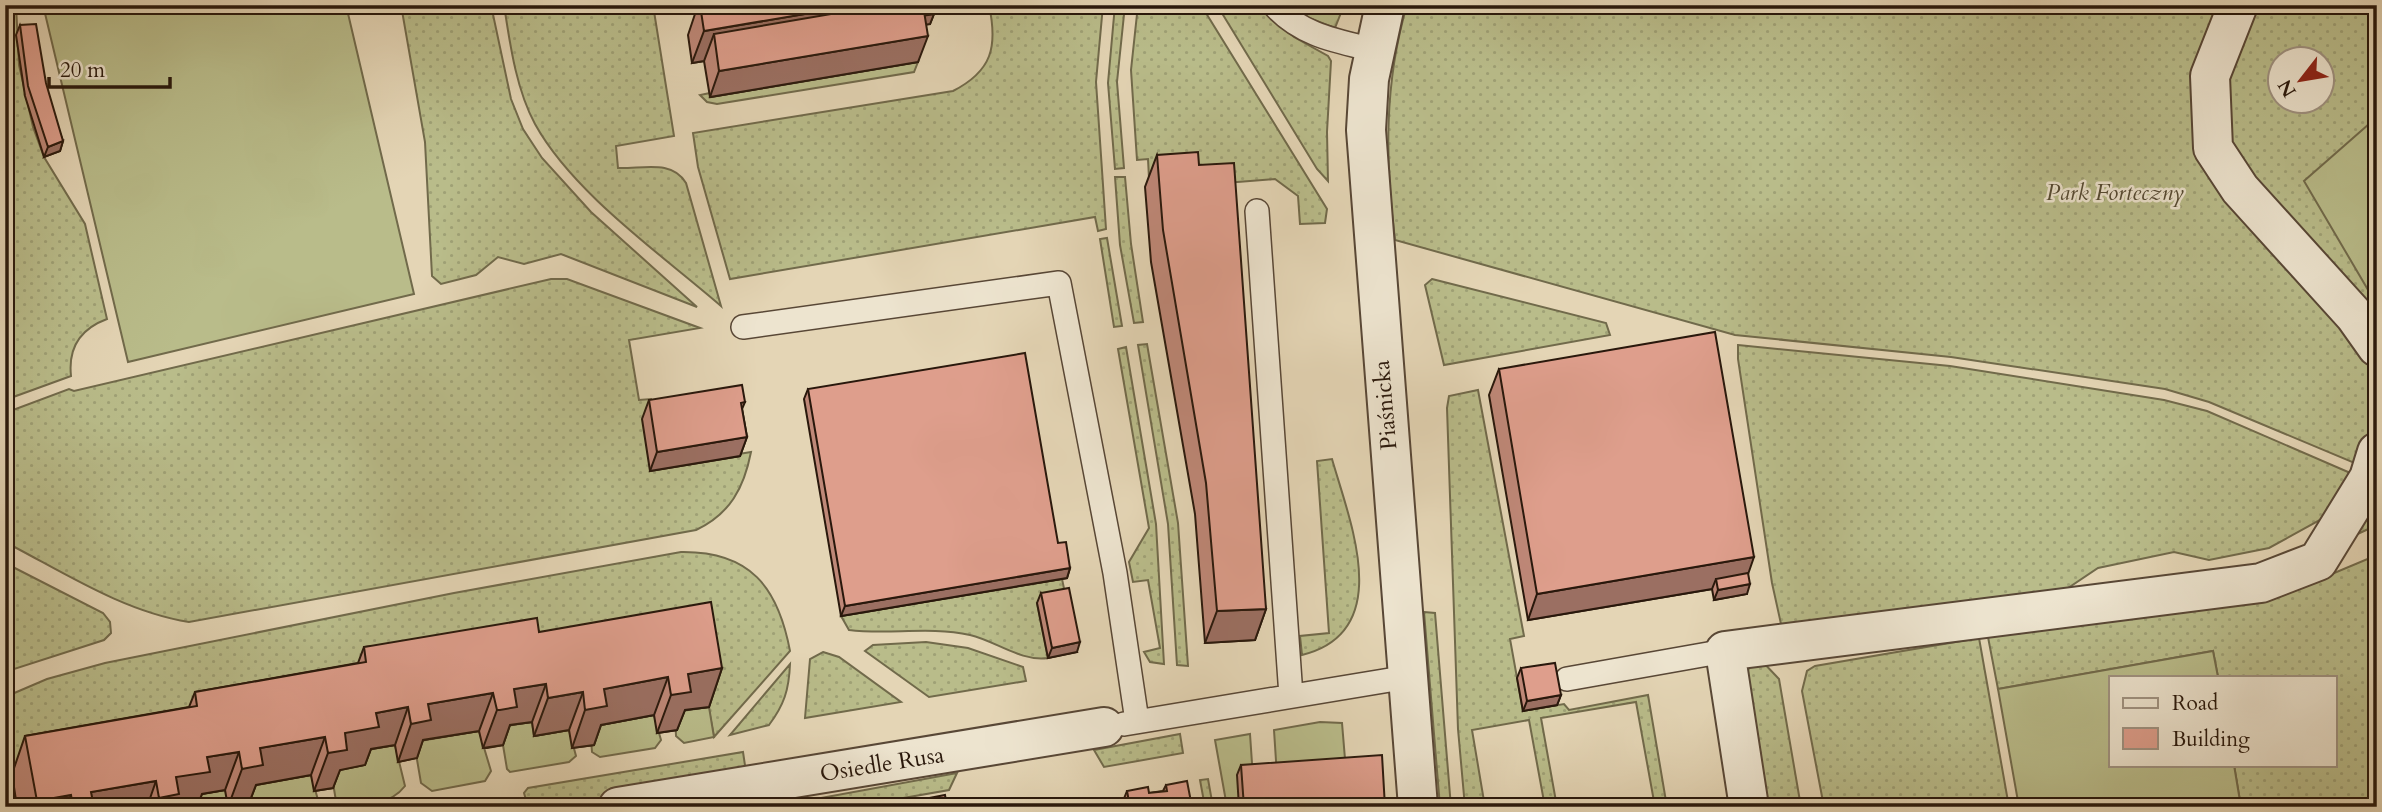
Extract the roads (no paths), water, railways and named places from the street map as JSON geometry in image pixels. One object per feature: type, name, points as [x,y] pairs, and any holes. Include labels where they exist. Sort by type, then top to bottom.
[{"type":"street","name":"Piaśnicka","points":[[1385,5],[1374,50],[1366,130],[1368,181],[1418,807]]},
{"type":"street","points":[[2238,5],[2210,76],[2213,148],[2240,189],[2355,316],[2377,347]]},
{"type":"street","points":[[1749,807],[1725,651],[2262,583],[2318,561],[2369,478],[2377,452]]},
{"type":"street","name":"Osiedle Rusa","points":[[618,807],[1121,724]]},
{"type":"lane","points":[[1274,5],[1295,24],[1310,33],[1374,50]]},
{"type":"lane","points":[[1257,212],[1287,665],[1292,696]]},
{"type":"lane","points":[[744,327],[1059,283],[1115,573],[1121,724],[1408,677]]},
{"type":"lane","points":[[1567,679],[1725,651]]},
{"type":"park label","name":"Park Forteczny","points":[[2115,192]]}]
